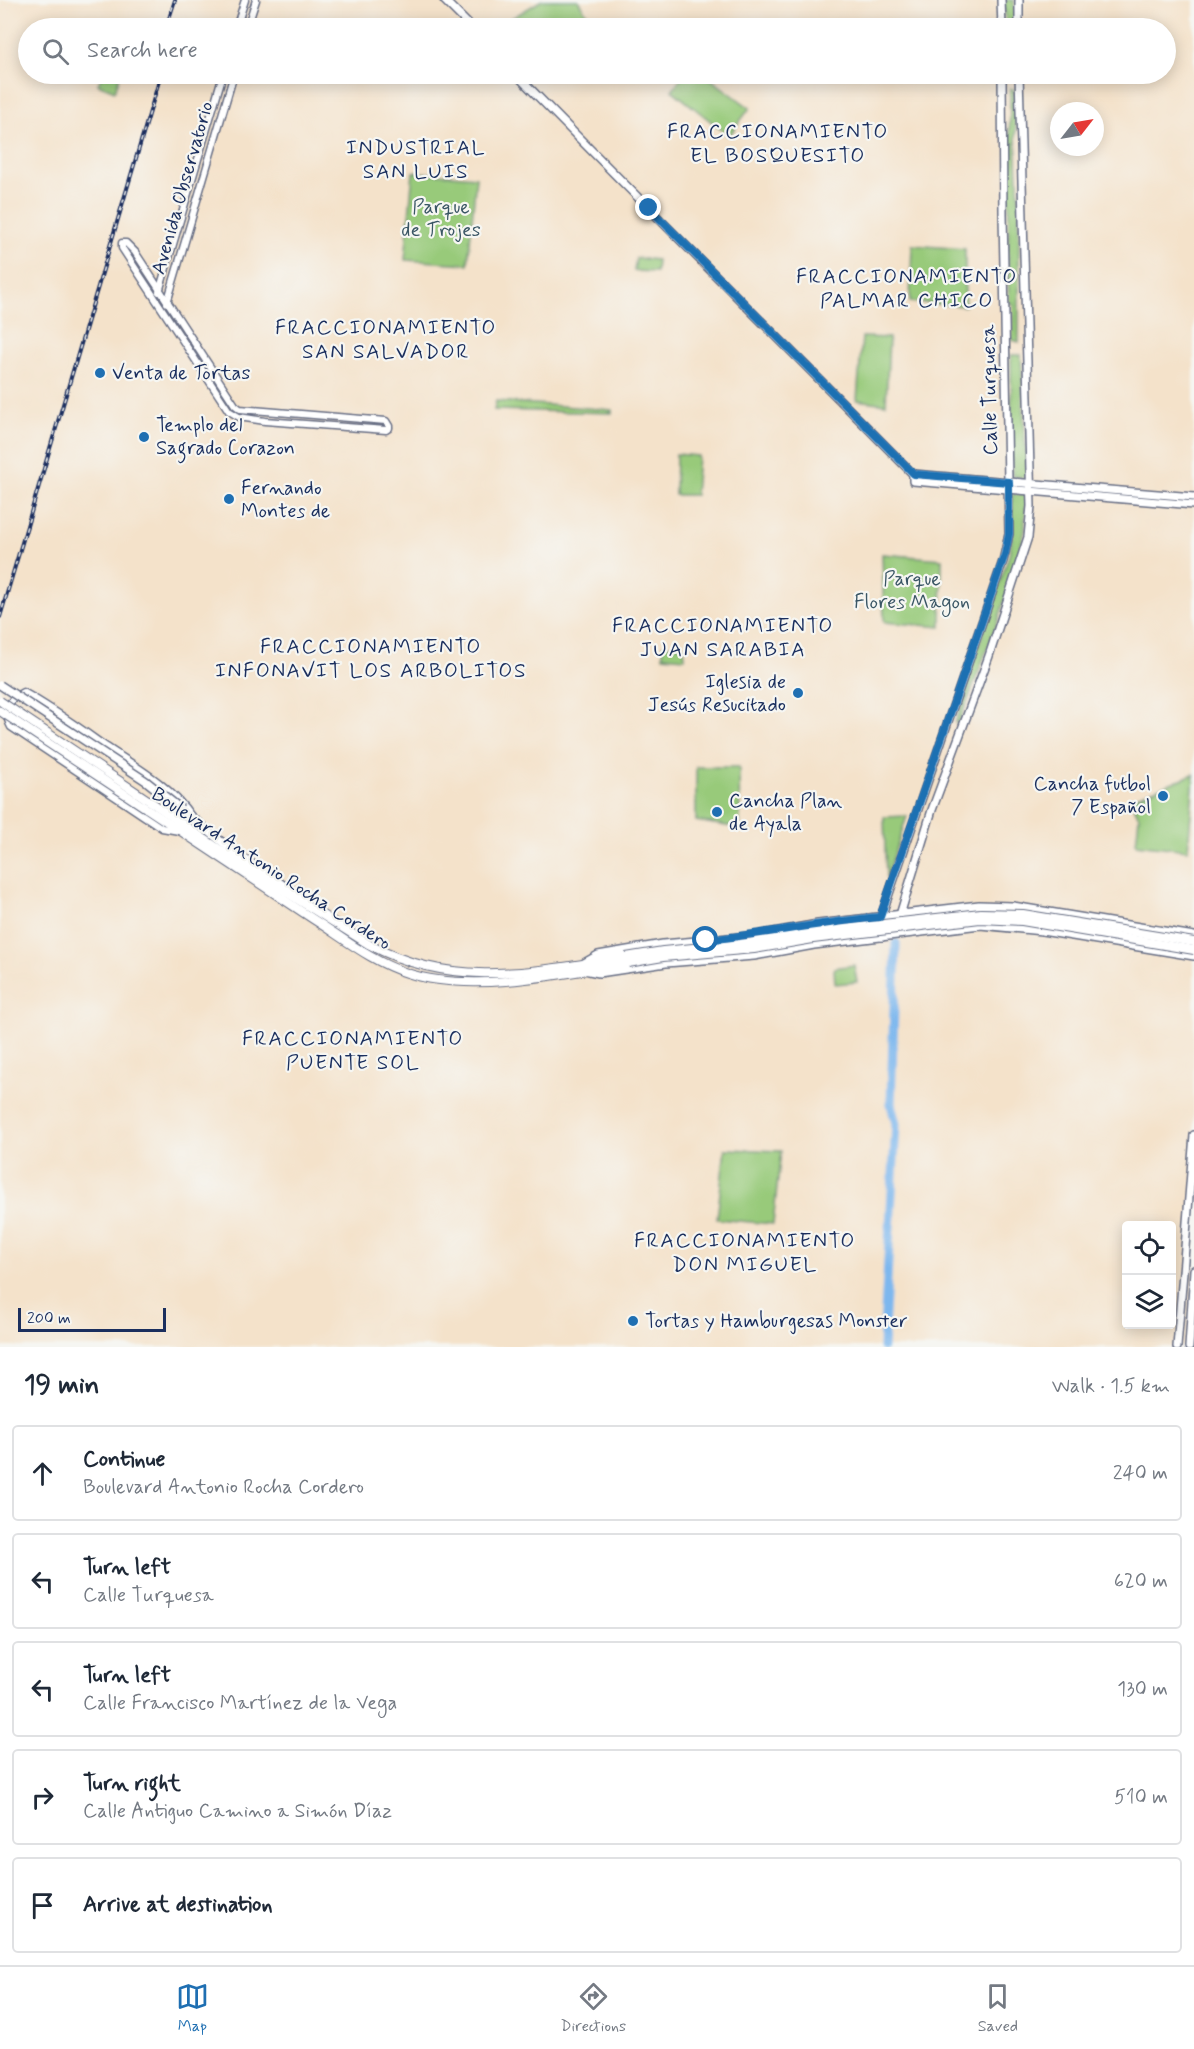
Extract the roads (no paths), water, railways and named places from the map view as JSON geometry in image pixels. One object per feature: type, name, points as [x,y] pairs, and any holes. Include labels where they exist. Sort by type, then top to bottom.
[{"type":"highway","name":"Boulevard Antonio Rocha Cordero","points":[[0,701],[148,805],[182,832],[365,953],[408,974],[464,982],[528,978],[627,960],[754,949],[813,939],[980,919],[1022,921],[1194,949]]},
{"type":"highway","name":"Boulevard Antonio Rocha Cordero","points":[[0,711],[392,956],[431,969],[453,972],[501,973],[583,967]]},
{"type":"highway","name":"Boulevard Antonio Rocha Cordero","points":[[627,960],[663,951],[752,942],[823,930],[981,913],[1023,914],[1194,939]]},
{"type":"main road","points":[[444,0],[462,18]]},
{"type":"main road","points":[[1001,0],[1002,18]]},
{"type":"main road","points":[[1019,0],[1019,18]]},
{"type":"main road","points":[[526,84],[913,478],[1009,485],[1030,483],[1194,498]]},
{"type":"main road","name":"Calle Turquesa","points":[[882,937],[880,917],[1005,554],[1009,534],[1002,84]]},
{"type":"main road","name":"Calle Turquesa","points":[[902,934],[900,915],[932,810],[989,656],[1028,537],[1030,483],[1019,84]]},
{"type":"main road","points":[[1009,485],[1030,492],[1194,506]]},
{"type":"main road","points":[[0,686],[146,781],[233,851],[302,897],[308,905]]},
{"type":"main road","name":"Boulevard Antonio Rocha Cordero","points":[[583,967],[598,955],[663,944],[752,936],[857,919],[979,905],[1013,906],[1184,934],[1194,939]]},
{"type":"main road","points":[[921,912],[915,916],[914,923],[916,929],[924,932]]},
{"type":"main road","points":[[857,919],[863,920],[868,928],[866,936],[860,940]]},
{"type":"main road","name":"Boulevard Antonio Rocha Cordero","points":[[583,967],[599,973],[666,963],[753,956],[980,925],[1022,928],[1194,956]]},
{"type":"main road","points":[[1182,954],[1194,949]]},
{"type":"main road","points":[[1177,1347],[1194,1135]]},
{"type":"main road","points":[[1189,1347],[1194,1270]]},
{"type":"street","points":[[239,18],[245,0]]},
{"type":"street","points":[[251,18],[256,0]]},
{"type":"street","name":"Avenida Observatorio","points":[[156,300],[220,84]]},
{"type":"street","name":"Avenida Observatorio","points":[[164,313],[231,84]]},
{"type":"street","points":[[122,243],[126,243],[135,252],[159,290],[235,405],[240,409],[386,422],[389,428],[386,430],[265,421],[234,415],[164,313],[122,248],[122,243]]},
{"type":"street","points":[[182,832],[162,828],[11,727],[6,713],[11,700],[23,692],[57,712],[163,786],[183,804],[195,821]]},
{"type":"waterway","points":[[883,1347],[896,1124],[891,1104],[896,943]]},
{"type":"railway","points":[[169,18],[175,0]]},
{"type":"railway","points":[[0,617],[158,84]]},
{"type":"place","name":"Venta de Tortas","points":[[100,373]]},
{"type":"place","name":"Templo del Sagrado Corazon","points":[[144,437]]},
{"type":"place","name":"Fernando Montes de","points":[[229,499]]},
{"type":"place","name":"Iglesia de Jesús Resucitado","points":[[798,693]]},
{"type":"place","name":"Cancha futbol 7 Español","points":[[1163,796]]},
{"type":"place","name":"Cancha Plan de Ayala","points":[[717,812]]},
{"type":"place","name":"Tortas y Hamburgesas Monster","points":[[633,1321]]},
{"type":"district","name":"FRACCIONAMIENTO EL BOSQUESITO","points":[[778,144]]},
{"type":"district","name":"INDUSTRIAL SAN LUIS","points":[[416,160]]},
{"type":"district","name":"FRACCIONAMIENTO PALMAR CHICO","points":[[907,289]]},
{"type":"district","name":"FRACCIONAMIENTO SAN SALVADOR","points":[[386,340]]},
{"type":"district","name":"FRACCIONAMIENTO JUAN SARABIA","points":[[723,638]]},
{"type":"district","name":"FRACCIONAMIENTO INFONAVIT LOS ARBOLITOS","points":[[371,659]]},
{"type":"district","name":"FRACCIONAMIENTO PUENTE SOL","points":[[353,1051]]},
{"type":"district","name":"FRACCIONAMIENTO DON MIGUEL","points":[[745,1253]]},
{"type":"park label","name":"Parque de Trojes","points":[[441,218]]},
{"type":"park label","name":"Parque Flores Magon","points":[[912,590]]}]
